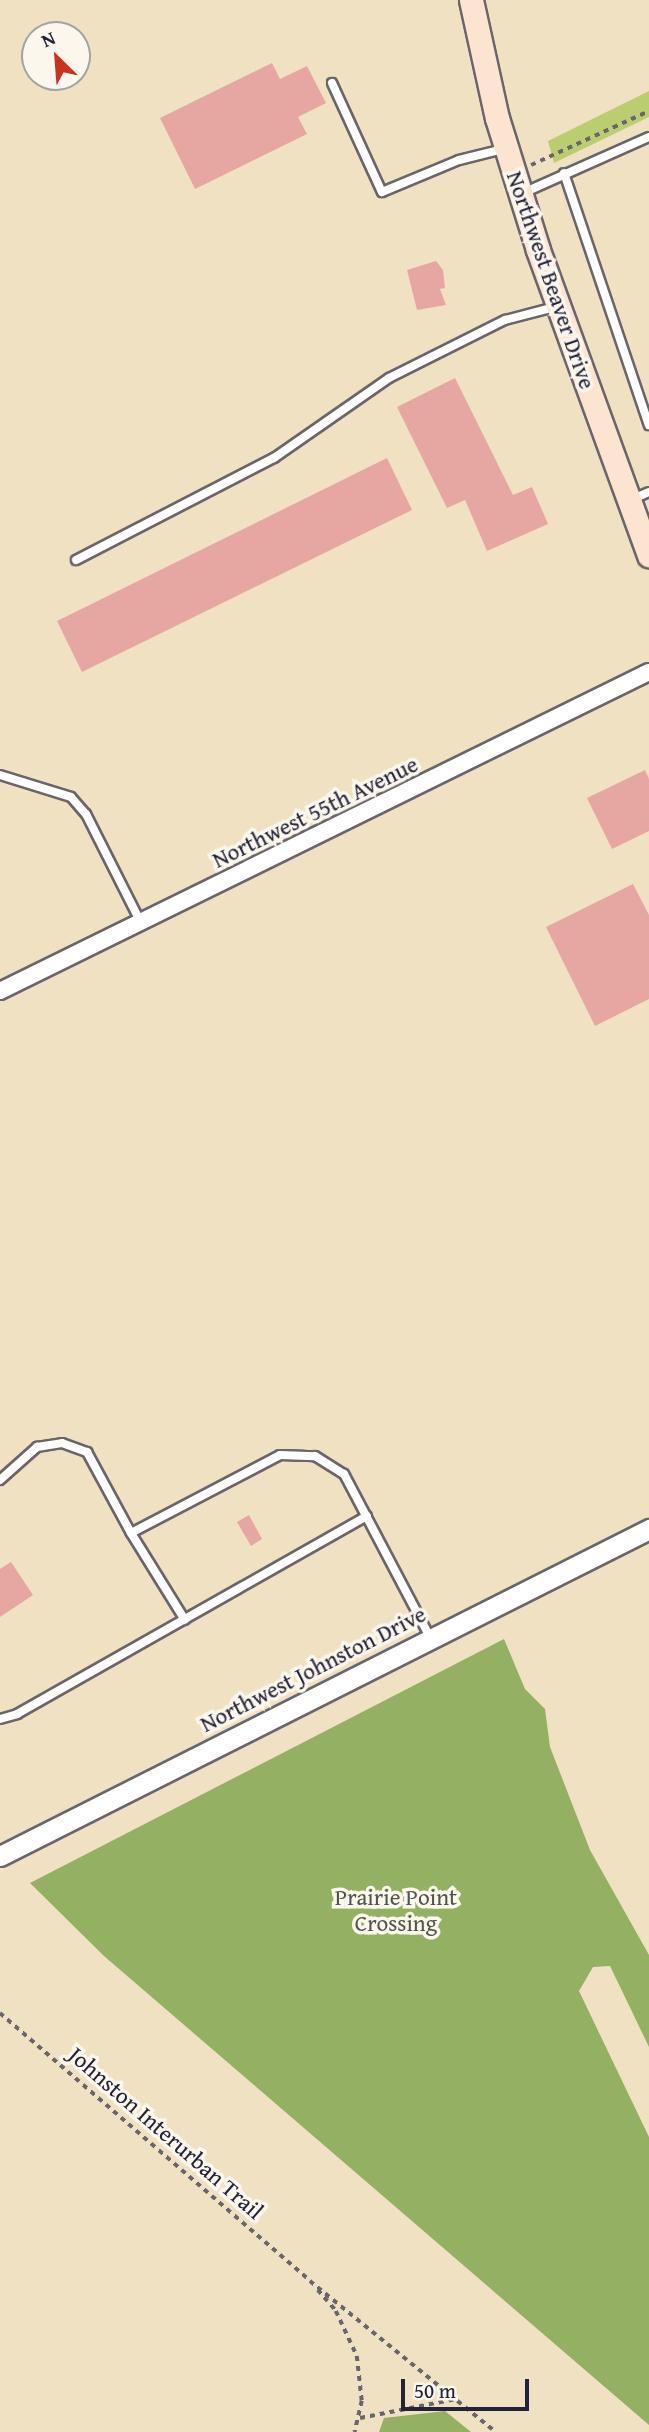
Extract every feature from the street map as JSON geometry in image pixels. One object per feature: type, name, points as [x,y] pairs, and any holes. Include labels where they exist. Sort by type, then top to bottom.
[{"type":"main road","name":"Northwest Beaver Drive","points":[[471,0],[506,149],[558,306],[639,496],[649,555]]},
{"type":"street","name":"Northwest 55th Avenue","points":[[0,991],[649,672]]},
{"type":"street","name":"Northwest Johnston Drive","points":[[0,1856],[649,1529]]},
{"type":"lane","points":[[332,83],[382,192],[459,160],[506,149]]},
{"type":"lane","points":[[517,183],[564,173],[649,137]]},
{"type":"lane","points":[[564,173],[649,425]]},
{"type":"lane","points":[[76,560],[274,458],[389,378],[505,320],[558,306]]},
{"type":"lane","points":[[0,775],[71,797],[86,814],[141,923]]},
{"type":"lane","points":[[0,1480],[37,1447],[62,1443],[87,1452],[131,1533],[185,1620]]},
{"type":"lane","points":[[131,1533],[280,1455],[315,1456],[344,1474],[430,1637]]},
{"type":"lane","points":[[0,1719],[17,1714],[367,1516]]},
{"type":"path","points":[[517,183],[649,111]]},
{"type":"path","name":"Johnston Interurban Trail","points":[[0,2012],[310,2281]]},
{"type":"path","points":[[310,2281],[496,2432]]},
{"type":"path","points":[[310,2281],[336,2311],[354,2346],[361,2376],[360,2418],[355,2432]]},
{"type":"path","points":[[360,2418],[456,2399]]},
{"type":"green space","points":[[649,91],[649,117],[554,163],[548,141]]},
{"type":"green space","name":"Prairie Point Crossing","points":[[504,1639],[525,1689],[545,1709],[550,1747],[590,1850],[649,1955],[649,2047],[610,1966],[593,1967],[579,1991],[649,2137],[649,2425],[104,1956],[30,1883]]},
{"type":"green space","points":[[445,2411],[471,2432],[379,2432],[384,2418]]},
{"type":"building","points":[[272,63],[280,79],[307,66],[326,103],[298,117],[307,134],[195,189],[160,118]]},
{"type":"building","points":[[436,261],[443,270],[445,288],[440,289],[446,305],[417,310],[407,270]]},
{"type":"building","points":[[455,378],[513,495],[532,487],[548,524],[487,551],[465,500],[447,508],[397,407]]},
{"type":"building","points":[[387,458],[412,510],[82,672],[57,621]]},
{"type":"building","points":[[645,770],[649,779],[649,831],[612,849],[587,798]]},
{"type":"building","points":[[633,884],[649,915],[649,999],[595,1026],[546,927]]},
{"type":"building","points":[[249,1515],[262,1539],[251,1546],[237,1522]]},
{"type":"building","points":[[11,1562],[33,1595],[0,1617],[0,1569]]}]
